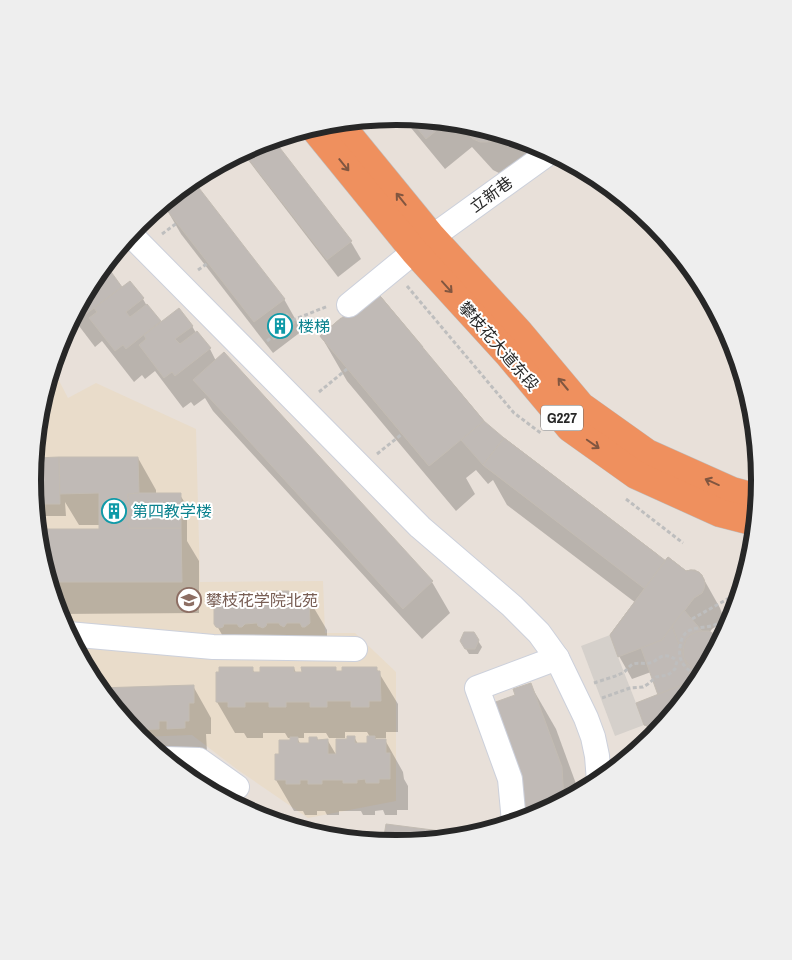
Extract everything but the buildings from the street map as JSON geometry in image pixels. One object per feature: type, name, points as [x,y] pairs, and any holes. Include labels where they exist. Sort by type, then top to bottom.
[{"type":"highway","name":"攀枝花大道东段","points":[[343,129],[423,244],[508,354],[570,428],[636,475],[720,512],[749,520]]},
{"type":"highway","name":"攀枝花大道东段","points":[[319,134],[423,244],[519,332],[582,406],[647,453],[732,490],[750,496]]},
{"type":"street","name":"立新巷","points":[[349,306],[423,244],[543,157]]},
{"type":"street","points":[[129,247],[420,527],[512,606],[539,633],[556,658],[577,699],[592,737],[597,756],[598,771]]},
{"type":"street","points":[[77,635],[213,648],[355,649]]},
{"type":"street","points":[[513,815],[510,779],[477,688],[556,658]]},
{"type":"street","points":[[179,760],[199,760],[237,787]]},
{"type":"path","points":[[165,232],[177,222]]},
{"type":"path","points":[[196,271],[208,262]]},
{"type":"path","points":[[272,337],[293,320]]},
{"type":"path","points":[[322,390],[347,369]]},
{"type":"path","points":[[376,455],[402,434]]},
{"type":"path","points":[[692,619],[731,598]]},
{"type":"path","points":[[577,699],[643,687],[656,677],[671,673],[675,670],[683,637],[695,628],[714,626],[722,621]]},
{"type":"path","points":[[577,699],[624,672],[634,664],[654,662],[665,655],[678,660],[694,673]]},
{"type":"shaded area","name":"攀枝花学院北苑","points":[[57,376],[68,398],[96,383],[196,429],[200,582],[323,581],[325,633],[355,633],[396,672],[396,801],[308,818],[238,770],[192,735],[151,737],[145,731],[129,714],[101,677],[68,616],[53,572],[44,526],[42,503],[41,480],[44,434]]},
{"type":"shaded area","points":[[610,635],[637,637],[618,657],[636,703],[658,695],[644,725],[615,736],[581,646]]},
{"type":"place","name":"楼梯","points":[[280,326]]},
{"type":"place","name":"第四教学楼","points":[[114,511]]},
{"type":"place","name":"攀枝花学院北苑","points":[[189,600]]}]
